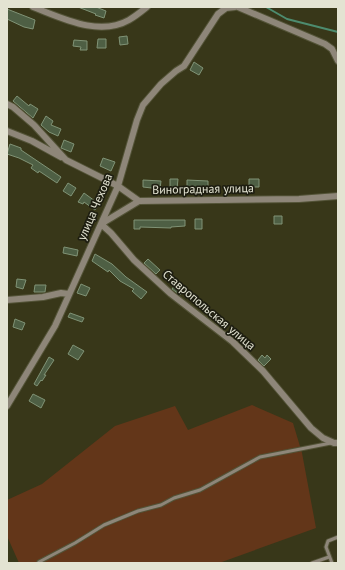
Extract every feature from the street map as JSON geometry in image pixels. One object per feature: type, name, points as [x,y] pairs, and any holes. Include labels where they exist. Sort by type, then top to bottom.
[{"type":"street","points":[[33,7],[70,21],[102,27],[129,20],[148,7]]},
{"type":"street","points":[[226,8],[234,7]]},
{"type":"street","points":[[238,7],[324,44],[332,49],[338,61]]},
{"type":"street","name":"улица Чехова","points":[[7,406],[56,326],[118,186],[137,120],[143,105],[161,84],[184,66],[218,14],[226,8]]},
{"type":"street","name":"Виноградная улица","points":[[7,104],[13,107],[34,125],[66,160],[118,186],[139,201],[298,199],[338,196]]},
{"type":"street","points":[[7,132],[32,141],[66,160]]},
{"type":"street","points":[[101,224],[139,201]]},
{"type":"street","name":"Ставропольская улица","points":[[101,224],[111,233],[134,260],[171,294],[233,342],[263,370],[311,428],[323,438],[336,443]]},
{"type":"street","points":[[7,300],[43,297],[61,293],[69,294]]},
{"type":"lane","points":[[39,562],[75,543],[104,525],[138,511],[161,505],[174,498],[200,490],[260,457],[336,443]]},
{"type":"lane","points":[[332,563],[326,547],[328,541],[338,537]]},
{"type":"lane","points":[[312,563],[329,557]]},
{"type":"shaded area","points":[[252,405],[293,423],[302,453],[316,528],[219,563],[19,563],[7,536],[7,500],[42,484],[115,426],[175,406],[188,430]]},
{"type":"building","points":[[78,7],[96,7],[106,11],[104,18]]},
{"type":"building","points":[[7,9],[35,20],[33,29],[24,27],[7,19]]},
{"type":"building","points":[[127,36],[128,44],[120,45],[119,37]]},
{"type":"building","points":[[98,39],[106,39],[106,48],[97,48]]},
{"type":"building","points":[[74,40],[87,41],[87,50],[80,50],[81,47],[73,46]]},
{"type":"building","points":[[194,62],[203,68],[199,75],[190,70]]},
{"type":"building","points":[[17,96],[29,106],[30,104],[38,109],[33,118],[13,101]]},
{"type":"building","points":[[46,116],[53,121],[51,125],[61,129],[58,136],[49,132],[41,125]]},
{"type":"building","points":[[64,140],[74,144],[71,152],[61,148]]},
{"type":"building","points":[[10,144],[21,148],[21,150],[61,177],[57,183],[39,171],[38,173],[31,168],[33,165],[7,154]]},
{"type":"building","points":[[103,158],[115,162],[111,171],[100,166]]},
{"type":"building","points":[[170,179],[178,179],[177,189],[170,189]]},
{"type":"building","points":[[249,179],[259,179],[259,187],[249,187]]},
{"type":"building","points":[[143,180],[161,181],[160,189],[143,187]]},
{"type":"building","points":[[187,180],[208,181],[208,190],[200,188],[187,189]]},
{"type":"building","points":[[68,183],[76,188],[71,196],[63,191]]},
{"type":"building","points":[[84,193],[99,204],[95,210],[84,202],[83,204],[78,202]]},
{"type":"building","points":[[274,216],[282,216],[282,224],[274,224]]},
{"type":"building","points":[[195,219],[202,219],[202,229],[195,229]]},
{"type":"building","points":[[134,220],[185,220],[185,226],[171,228],[140,227],[140,229],[134,229]]},
{"type":"building","points":[[64,247],[78,250],[77,256],[63,253]]},
{"type":"building","points":[[95,254],[112,264],[126,277],[147,292],[141,299],[132,291],[134,289],[120,281],[109,270],[108,272],[92,261]]},
{"type":"building","points":[[148,259],[160,270],[156,274],[144,263]]},
{"type":"building","points":[[17,279],[26,280],[23,289],[16,287]]},
{"type":"building","points":[[81,284],[90,288],[86,296],[77,293]]},
{"type":"building","points":[[35,285],[46,285],[45,292],[34,292]]},
{"type":"building","points":[[175,285],[183,291],[180,295],[172,289]]},
{"type":"building","points":[[70,313],[84,318],[82,322],[68,317]]},
{"type":"building","points":[[15,319],[25,323],[22,330],[13,327]]},
{"type":"building","points":[[73,345],[84,351],[78,360],[68,354]]},
{"type":"building","points":[[262,355],[265,358],[267,355],[271,359],[264,366],[258,360]]},
{"type":"building","points":[[49,357],[54,360],[44,375],[46,375],[37,386],[34,384]]},
{"type":"building","points":[[33,394],[45,400],[41,408],[29,401]]},
{"type":"waterway","points":[[266,7],[287,19],[338,32]]}]
